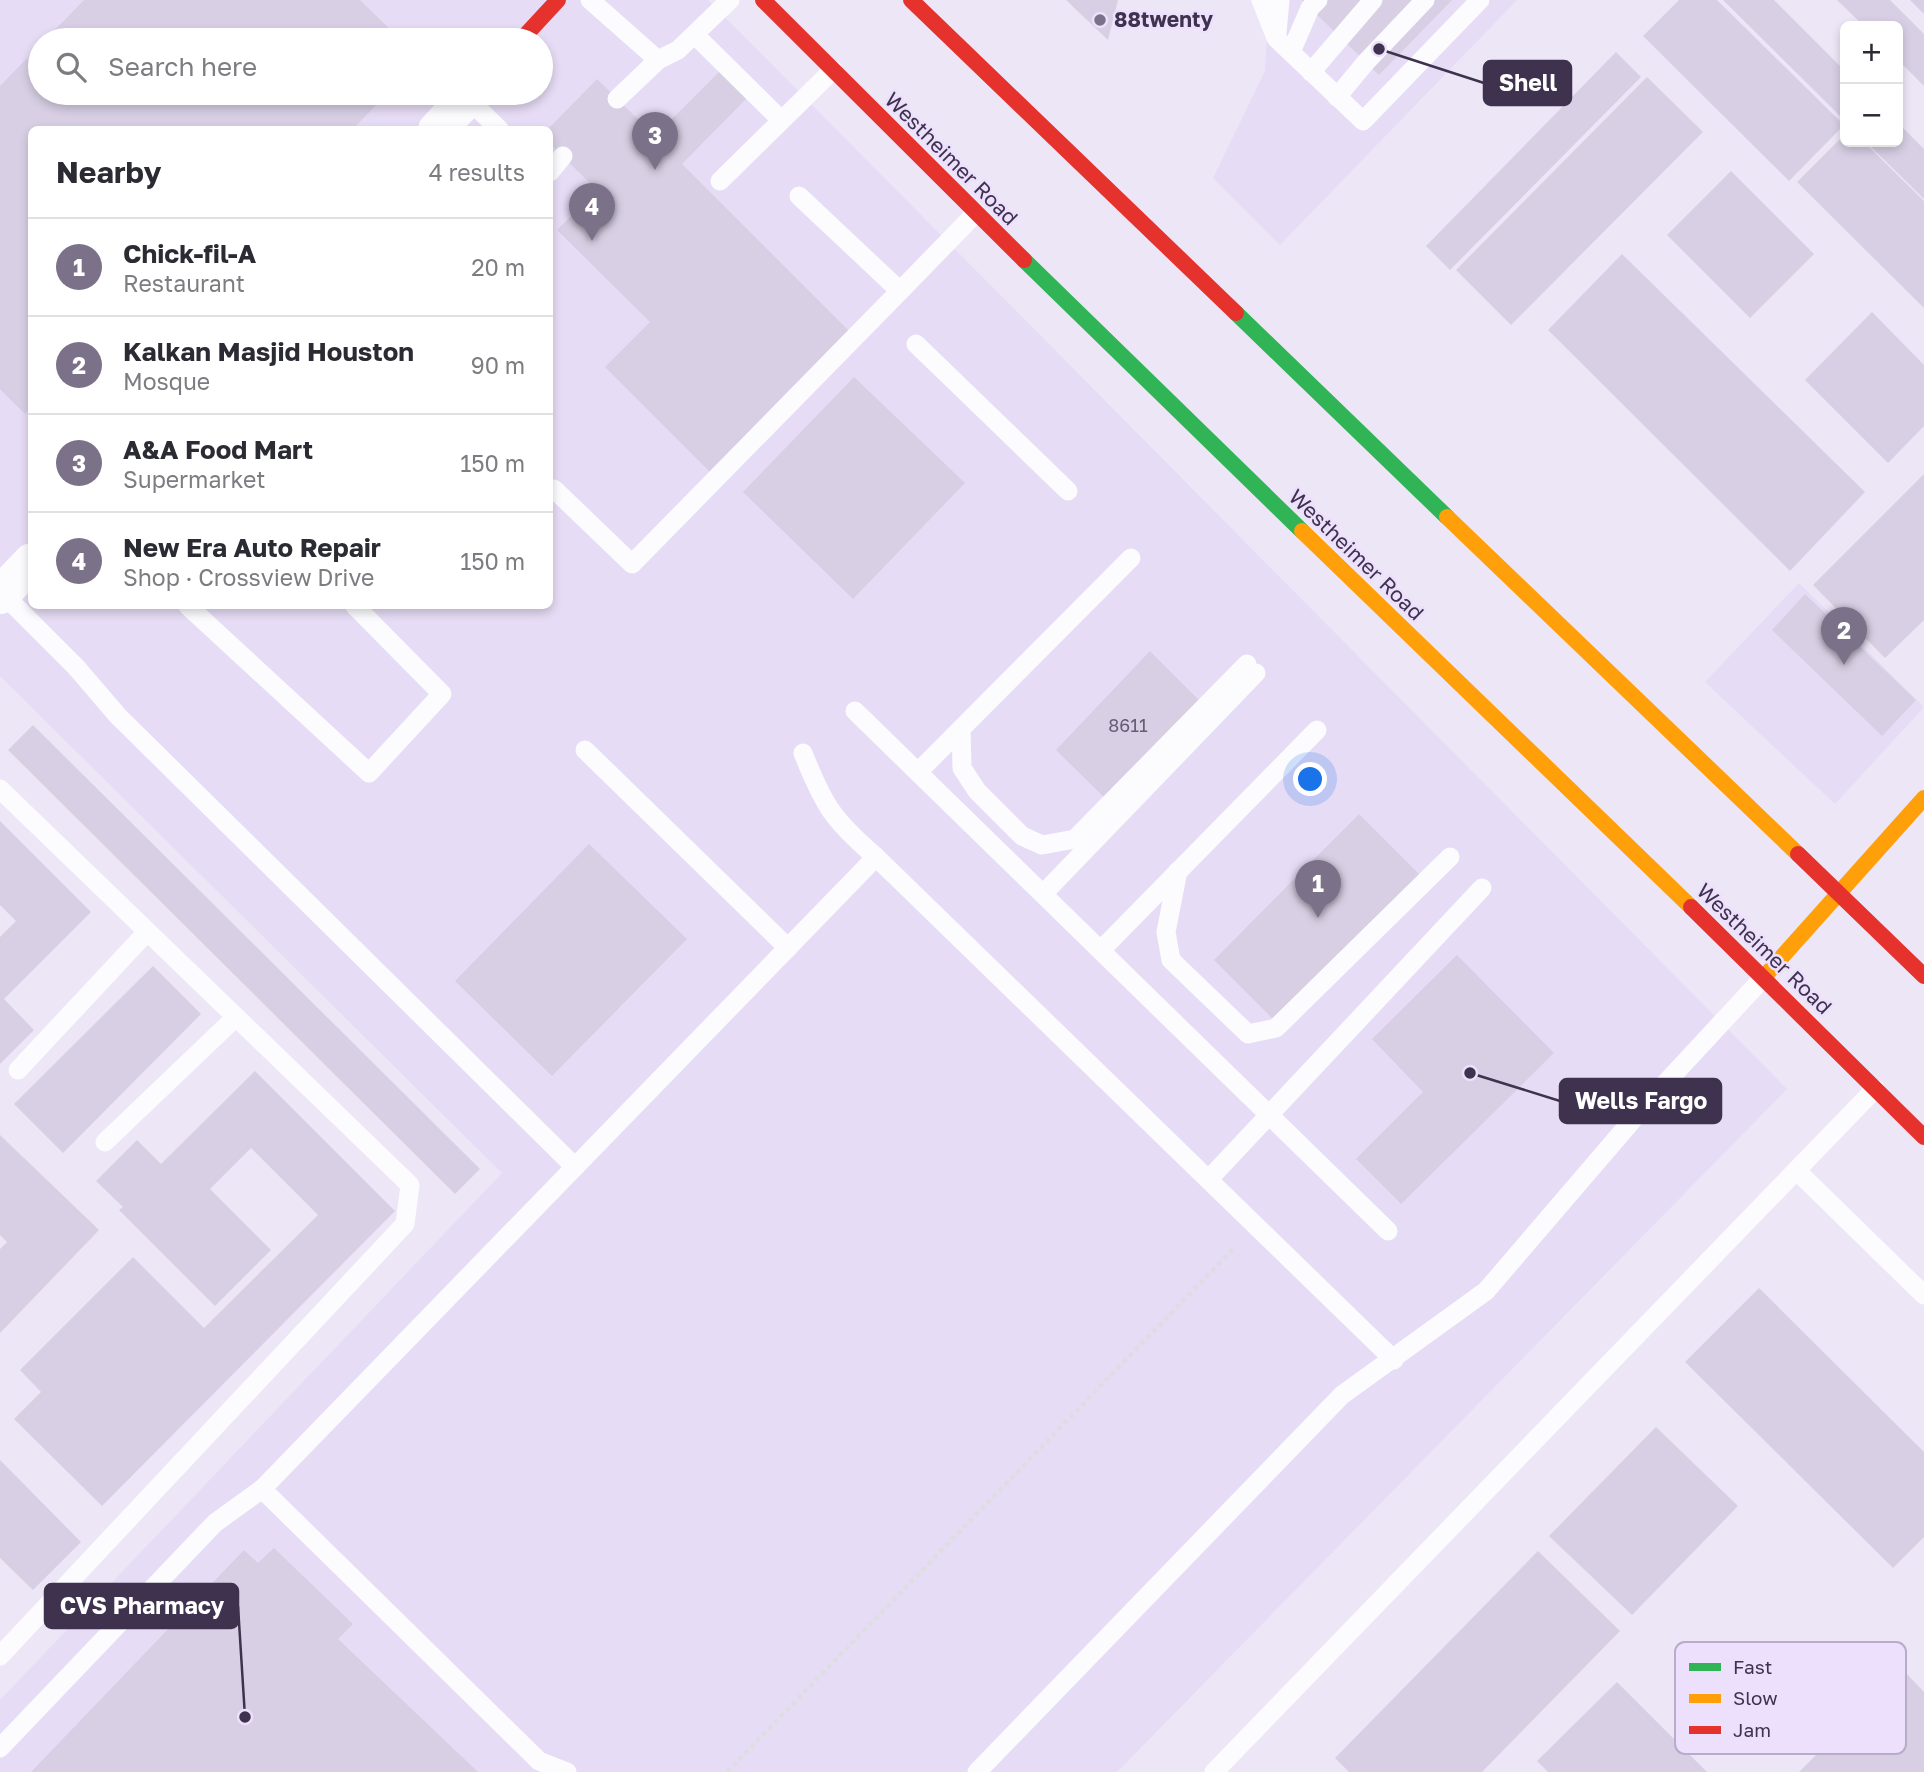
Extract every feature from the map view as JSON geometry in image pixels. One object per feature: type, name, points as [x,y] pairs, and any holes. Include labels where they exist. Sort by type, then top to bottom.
[{"type":"main road","points":[[532,28],[558,0]]},
{"type":"main road","name":"Westheimer Road","points":[[763,0],[1158,393],[1764,977],[1924,1136]]},
{"type":"main road","points":[[911,0],[1924,976]]},
{"type":"main road","points":[[1764,977],[1924,799]]},
{"type":"street","points":[[441,126],[460,105]]},
{"type":"street","points":[[1,594],[28,566]]},
{"type":"lane","points":[[590,0],[658,60]]},
{"type":"lane","points":[[617,99],[658,60],[678,50],[730,0]]},
{"type":"lane","points":[[1261,0],[1276,38],[1363,121],[1480,0]]},
{"type":"lane","points":[[1276,38],[1280,0]]},
{"type":"lane","points":[[1291,52],[1310,8],[1318,0]]},
{"type":"lane","points":[[1311,72],[1373,0]]},
{"type":"lane","points":[[1337,97],[1425,0]]},
{"type":"lane","points":[[695,35],[781,120]]},
{"type":"lane","points":[[720,181],[833,70]]},
{"type":"lane","points":[[478,105],[496,126]]},
{"type":"lane","points":[[553,168],[563,156]]},
{"type":"lane","points":[[799,195],[900,292]]},
{"type":"lane","points":[[554,489],[632,564],[976,214]]},
{"type":"lane","points":[[916,344],[1068,491]]},
{"type":"lane","points":[[918,772],[1131,558]]},
{"type":"lane","points":[[1,594],[76,667],[118,716],[575,1167]]},
{"type":"lane","points":[[191,609],[369,773],[442,694],[358,609]]},
{"type":"lane","points":[[961,729],[962,768],[977,791],[1022,836],[1042,845],[1075,839],[1252,668],[1042,894]]},
{"type":"lane","points":[[855,711],[1388,1231]]},
{"type":"lane","points":[[1101,950],[1317,730]]},
{"type":"lane","points":[[585,750],[788,948]]},
{"type":"lane","points":[[803,753],[822,801],[844,830],[876,857],[1394,1360]]},
{"type":"lane","points":[[0,789],[410,1185],[405,1224],[0,1656]]},
{"type":"lane","points":[[0,1748],[215,1522],[262,1489],[876,857]]},
{"type":"lane","points":[[1178,871],[1166,932],[1171,960],[1248,1034],[1276,1028],[1450,857]]},
{"type":"lane","points":[[1209,1179],[1268,1113],[1482,888]]},
{"type":"lane","points":[[18,1070],[148,932]]},
{"type":"lane","points":[[977,1772],[1342,1395],[1394,1360],[1486,1290],[1648,1102],[1764,977]]},
{"type":"lane","points":[[104,1142],[236,1017]]},
{"type":"lane","points":[[1214,1772],[1875,1089]]},
{"type":"lane","points":[[1797,1171],[1924,1295]]},
{"type":"lane","points":[[262,1489],[539,1761],[567,1772]]},
{"type":"path","points":[[727,1772],[1256,1225]]},
{"type":"shaded area","points":[[0,0],[708,0],[1787,1089],[1117,1772],[0,1772],[0,1700],[502,1173],[0,676]]},
{"type":"shaded area","points":[[1269,0],[1517,0],[1280,245],[1213,178],[1265,71]]},
{"type":"shaded area","points":[[1799,583],[1924,707],[1835,804],[1705,682]]},
{"type":"building","points":[[84,0],[360,0],[389,28],[57,28]]},
{"type":"building","name":"88twenty","points":[[1066,0],[1118,0],[1108,40]]},
{"type":"building","points":[[1302,0],[1452,0],[1379,75]]},
{"type":"building","points":[[1679,0],[1717,0],[1840,121],[1840,129],[1789,181],[1643,36]]},
{"type":"building","points":[[1723,0],[1774,0],[1840,66],[1840,116]]},
{"type":"building","points":[[1837,0],[1890,0],[1924,34],[1924,86],[1903,65],[1903,21],[1859,21]]},
{"type":"building","points":[[1910,0],[1924,0],[1924,14]]},
{"type":"building","points":[[1616,52],[1641,77],[1450,270],[1426,246]]},
{"type":"building","points":[[28,57],[28,105],[376,105],[356,126],[28,126],[28,411],[25,414],[0,389],[0,86]]},
{"type":"building","points":[[720,71],[747,98],[682,164],[851,333],[711,473],[605,367],[650,322],[557,230],[597,190],[553,147],[551,126],[597,79],[655,136]]},
{"type":"building","points":[[1647,77],[1703,132],[1511,325],[1456,270]]},
{"type":"building","points":[[1903,128],[1924,149],[1924,199],[1871,147],[1903,147]]},
{"type":"building","points":[[1840,139],[1840,147],[1869,147],[1924,201],[1924,308],[1797,182]]},
{"type":"building","points":[[1731,171],[1814,254],[1750,318],[1667,235]]},
{"type":"building","points":[[1622,254],[1865,492],[1790,571],[1548,330]]},
{"type":"building","points":[[1872,312],[1924,365],[1924,426],[1888,463],[1805,380]]},
{"type":"building","points":[[854,377],[965,483],[853,599],[743,492]]},
{"type":"building","points":[[1924,474],[1924,620],[1885,658],[1813,585]]},
{"type":"building","points":[[1805,594],[1916,700],[1882,736],[1772,630]]},
{"type":"building","points":[[1150,651],[1201,702],[1106,799],[1056,750]]},
{"type":"building","points":[[33,725],[480,1169],[455,1194],[8,750]]},
{"type":"building","points":[[1359,814],[1421,876],[1276,1022],[1214,960]]},
{"type":"building","points":[[0,821],[91,912],[4,999],[34,1030],[0,1064],[0,937],[16,921],[0,905]]},
{"type":"building","points":[[589,844],[687,939],[552,1076],[455,981]]},
{"type":"building","points":[[1457,955],[1554,1053],[1401,1204],[1356,1159],[1423,1092],[1372,1039]]},
{"type":"building","points":[[153,966],[201,1014],[63,1153],[14,1104]]},
{"type":"building","points":[[255,1071],[395,1211],[102,1506],[14,1419],[41,1392],[20,1370],[133,1257],[204,1328],[318,1215],[251,1148],[210,1189],[271,1250],[215,1306],[119,1210],[123,1207],[96,1181],[137,1140],[161,1164]]},
{"type":"building","points":[[0,1135],[99,1230],[0,1333],[0,1249],[7,1242],[0,1235]]},
{"type":"building","points":[[1759,1288],[1924,1452],[1924,1537],[1893,1568],[1685,1362]]},
{"type":"building","points":[[1656,1427],[1738,1506],[1632,1615],[1549,1536]]},
{"type":"building","points":[[0,1460],[81,1542],[33,1590],[0,1558]]},
{"type":"building","points":[[274,1548],[353,1624],[338,1639],[478,1772],[31,1772],[244,1550],[258,1563]]},
{"type":"building","points":[[1538,1551],[1620,1631],[1482,1772],[1349,1772],[1335,1758]]},
{"type":"building","points":[[1906,1673],[1924,1692],[1924,1772],[1799,1772],[1817,1754],[1906,1754]]},
{"type":"building","points":[[1617,1682],[1675,1740],[1675,1754],[1689,1754],[1707,1772],[1548,1772],[1537,1761]]},
{"type":"traffic: fast","points":[[1024,260],[1302,531]]},
{"type":"traffic: fast","points":[[1236,313],[1447,517]]},
{"type":"traffic: slow","points":[[1447,517],[1798,854]]},
{"type":"traffic: slow","points":[[1302,531],[1691,907]]},
{"type":"traffic: slow","points":[[1764,977],[1924,798]]},
{"type":"traffic: jam","points":[[532,28],[558,0]]},
{"type":"traffic: jam","points":[[763,0],[1024,260]]},
{"type":"traffic: jam","points":[[911,0],[1236,313]]},
{"type":"traffic: jam","points":[[1798,854],[1924,976]]},
{"type":"traffic: jam","points":[[1691,907],[1924,1137]]},
{"type":"place","name":"88twenty","points":[[1100,20]]},
{"type":"place","name":"Shell","points":[[1379,49]]},
{"type":"place","name":"A&A Food Mart","points":[[655,170]]},
{"type":"place","name":"New Era Auto Repair","points":[[592,241]]},
{"type":"place","name":"Kalkan Masjid Houston","points":[[1844,665]]},
{"type":"place","name":"Chick-fil-A","points":[[1318,918]]},
{"type":"place","name":"Wells Fargo","points":[[1470,1073]]},
{"type":"place","name":"CVS Pharmacy","points":[[245,1717]]}]
